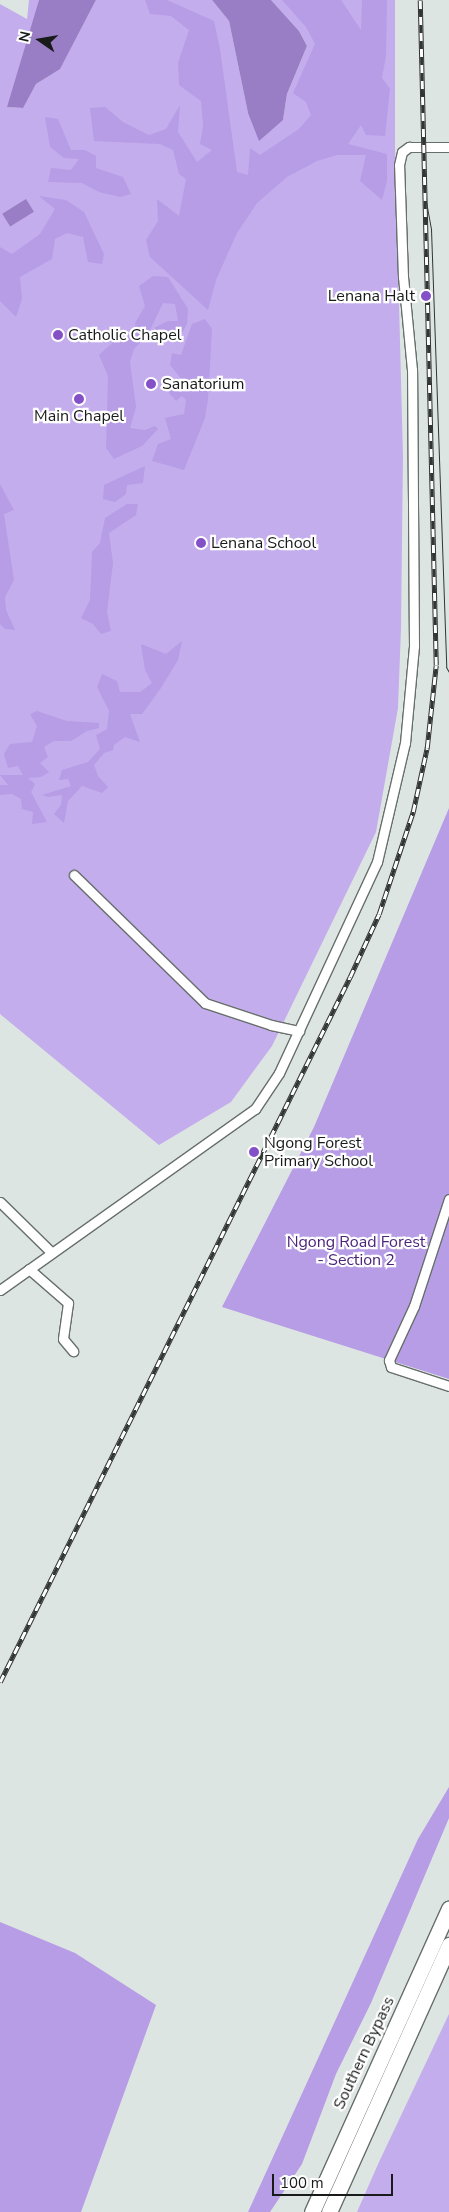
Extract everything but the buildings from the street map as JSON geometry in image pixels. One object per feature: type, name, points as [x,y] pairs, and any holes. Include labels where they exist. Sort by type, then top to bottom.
[{"type":"highway","name":"Southern Bypass","points":[[312,2212],[449,1908]]},
{"type":"highway","name":"Southern Bypass","points":[[329,2212],[449,1946]]},
{"type":"street","points":[[0,1290],[255,1109],[279,1073],[377,862],[393,808],[405,743],[414,646],[412,370],[402,277],[399,165],[402,152],[409,147],[449,147]]},
{"type":"street","points":[[74,875],[205,1003],[299,1031]]},
{"type":"street","points":[[449,1199],[414,1306],[389,1360],[391,1367],[449,1386]]},
{"type":"street","points":[[0,1202],[51,1252]]},
{"type":"street","points":[[28,1269],[68,1302],[63,1339],[73,1351]]},
{"type":"shaded area","name":"Lenana School","points":[[29,0],[39,0],[37,14],[8,107],[22,108],[36,84],[60,68],[96,0],[212,0],[229,21],[248,113],[283,120],[287,94],[307,46],[299,31],[271,0],[395,0],[395,147],[403,457],[401,629],[398,708],[376,832],[272,1046],[231,1102],[159,1145],[0,1014],[0,4],[27,19]]},
{"type":"shaded area","points":[[39,0],[96,0],[60,69],[36,84],[23,108],[7,107]]},
{"type":"shaded area","points":[[212,0],[271,0],[299,31],[307,46],[287,94],[283,120],[259,141],[248,113],[229,21]]},
{"type":"shaded area","points":[[26,199],[34,212],[10,227],[2,214]]},
{"type":"shaded area","points":[[449,2014],[449,2212],[357,2212],[379,2162]]},
{"type":"green space","points":[[145,0],[167,0],[214,21],[220,49],[237,172],[248,175],[250,148],[260,155],[299,129],[311,115],[306,102],[293,93],[315,44],[306,27],[282,0],[341,0],[361,30],[362,0],[387,0],[386,56],[382,78],[390,89],[385,136],[366,135],[361,125],[348,144],[387,154],[387,181],[382,200],[360,181],[366,155],[337,155],[317,161],[287,177],[257,203],[237,233],[216,280],[208,310],[150,257],[146,240],[158,221],[157,199],[179,216],[186,179],[179,174],[173,150],[160,144],[94,141],[90,108],[105,107],[123,122],[149,135],[166,129],[180,105],[178,132],[197,162],[212,150],[200,144],[203,126],[201,101],[179,85],[178,63],[189,30],[171,16],[150,14]]},
{"type":"green space","points":[[45,117],[58,119],[71,150],[85,150],[96,156],[96,168],[123,177],[131,194],[120,197],[99,192],[82,183],[48,182],[51,168],[71,170],[79,159],[64,158],[50,147]]},
{"type":"green space","points":[[39,196],[66,200],[84,212],[104,254],[102,264],[88,262],[83,237],[67,233],[55,239],[52,259],[20,277],[22,299],[16,317],[0,301],[0,247],[12,254],[40,234],[55,209]]},
{"type":"green space","points":[[153,276],[168,277],[188,309],[187,324],[181,335],[169,336],[154,328],[168,321],[178,321],[175,304],[163,303],[148,334],[134,349],[130,362],[136,407],[130,428],[145,430],[155,426],[158,429],[142,446],[114,459],[106,448],[108,376],[99,355],[119,337],[136,333],[135,323],[145,306],[139,286]]},
{"type":"green space","points":[[205,319],[212,329],[208,399],[205,418],[184,470],[152,461],[158,444],[171,439],[165,418],[184,414],[186,400],[182,396],[176,401],[169,393],[174,380],[182,380],[170,365],[172,353],[181,355],[192,324]]},
{"type":"green space","points":[[145,466],[143,483],[127,485],[126,494],[115,502],[103,499],[104,485]]},
{"type":"green space","points":[[0,484],[14,510],[4,514],[14,580],[5,597],[6,610],[15,630],[5,629],[0,624]]},
{"type":"green space","points":[[127,504],[138,504],[136,515],[109,533],[113,563],[107,612],[111,631],[101,634],[93,624],[81,618],[90,600],[92,552],[100,543],[105,518]]},
{"type":"green space","points":[[182,641],[178,660],[161,688],[142,714],[130,714],[140,742],[125,737],[114,745],[113,750],[104,753],[94,765],[98,776],[108,787],[102,793],[82,786],[68,801],[64,823],[54,814],[61,805],[62,795],[48,797],[42,795],[71,786],[68,779],[59,780],[62,770],[88,762],[100,749],[96,735],[107,729],[109,711],[97,687],[102,674],[117,681],[120,692],[140,692],[152,683],[145,670],[141,644],[166,654]]},
{"type":"green space","points":[[37,711],[67,721],[99,723],[99,728],[87,731],[71,741],[54,741],[44,747],[48,757],[40,763],[49,772],[41,777],[28,778],[35,784],[31,792],[47,822],[32,824],[33,812],[22,809],[21,799],[12,794],[0,795],[0,785],[8,785],[0,775],[23,775],[18,766],[8,768],[4,754],[10,744],[32,742],[37,726],[30,714]]},
{"type":"green space","name":"Ngong Road Forest - Section 2","points":[[449,808],[449,1379],[222,1307],[314,1127]]},
{"type":"green space","points":[[449,1787],[449,1818],[371,2003],[336,2074],[302,2164],[270,2212],[248,2212],[418,1839]]},
{"type":"green space","points":[[0,1922],[75,1953],[156,2005],[81,2212],[0,2212]]},
{"type":"tram line","points":[[423,185],[431,229],[446,667],[449,672]]},
{"type":"railway","points":[[0,1682],[350,977],[379,914],[413,812],[427,748],[436,665],[420,0]]},
{"type":"place","name":"Lenana Halt","points":[[426,296]]},
{"type":"place","name":"Catholic Chapel","points":[[58,335]]},
{"type":"place","name":"Sanatorium","points":[[151,384]]},
{"type":"place","name":"Main Chapel","points":[[79,399]]},
{"type":"place","name":"Lenana School","points":[[201,543]]},
{"type":"place","name":"Ngong Forest Primary School","points":[[254,1152]]}]
